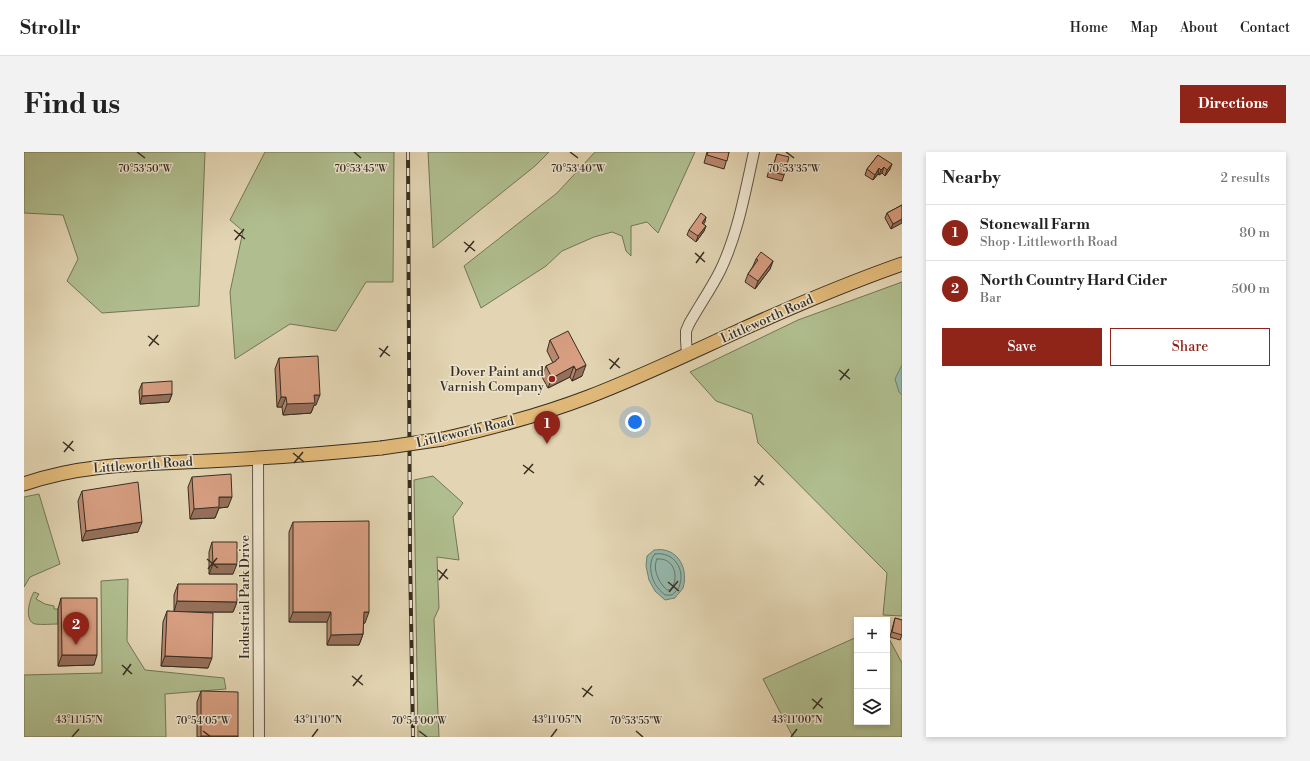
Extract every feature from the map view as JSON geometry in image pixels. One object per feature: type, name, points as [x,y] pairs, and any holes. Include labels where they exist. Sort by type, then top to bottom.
[{"type":"main road","name":"Littleworth Road","points":[[24,484],[53,475],[86,468],[258,458],[381,448],[443,439],[480,430],[557,408],[588,397],[644,374],[735,332],[822,295],[902,264]]},
{"type":"street","points":[[687,355],[686,331],[714,282],[729,250],[754,152]]},
{"type":"street","name":"Industrial Park Drive","points":[[258,458],[259,737]]},
{"type":"green space","points":[[24,152],[205,152],[199,306],[102,313],[67,281],[78,259],[63,215],[24,213]]},
{"type":"green space","points":[[265,152],[394,152],[393,282],[366,282],[336,331],[290,324],[235,359],[230,292],[243,231],[230,220]]},
{"type":"green space","points":[[428,152],[549,152],[535,166],[433,248]]},
{"type":"green space","points":[[595,152],[695,152],[658,233],[647,222],[631,226],[631,256],[626,251],[622,236],[612,232],[594,237],[562,251],[546,266],[481,308],[464,266],[557,193]]},
{"type":"green space","points":[[902,282],[902,616],[883,615],[887,573],[758,443],[752,414],[716,401],[690,372],[798,320]]},
{"type":"green space","points":[[433,476],[463,503],[453,517],[459,560],[437,557],[439,608],[434,619],[439,737],[418,737],[414,480]]},
{"type":"green space","points":[[39,494],[60,564],[30,577],[24,587],[24,497]]},
{"type":"green space","points":[[128,579],[127,641],[145,670],[224,678],[226,689],[165,694],[166,737],[24,737],[24,675],[102,673],[101,581]]},
{"type":"green space","points":[[34,592],[39,594],[36,599],[45,604],[54,606],[54,609],[58,609],[58,624],[35,624],[32,622],[28,610],[30,600]]},
{"type":"green space","points":[[854,638],[854,725],[890,725],[890,641],[902,663],[902,737],[793,737],[763,679]]},
{"type":"water","points":[[902,365],[902,395],[899,392],[895,379]]},
{"type":"water","points":[[654,550],[670,552],[679,559],[682,564],[685,576],[683,588],[675,598],[665,600],[655,591],[649,580],[646,566],[647,556]]},
{"type":"building","points":[[708,152],[729,152],[727,161],[707,155]]},
{"type":"building","points":[[777,154],[789,157],[784,175],[769,171],[771,163],[774,164]]},
{"type":"building","points":[[878,155],[892,164],[887,170],[884,167],[881,170],[879,168],[875,175],[867,169]]},
{"type":"building","points":[[902,205],[902,219],[893,224],[887,213]]},
{"type":"building","points":[[701,213],[706,217],[702,223],[706,226],[698,236],[689,230]]},
{"type":"building","points":[[761,252],[773,261],[758,281],[748,274],[758,260],[756,259]]},
{"type":"building","points":[[568,331],[586,365],[576,370],[574,366],[552,378],[546,366],[559,358],[550,340]]},
{"type":"building","points":[[318,356],[320,395],[314,395],[315,403],[287,404],[286,397],[281,397],[279,358]]},
{"type":"building","points":[[172,381],[172,394],[142,396],[142,383]]},
{"type":"building","points":[[231,474],[232,497],[219,497],[219,507],[194,509],[192,477]]},
{"type":"building","points":[[138,482],[142,522],[86,531],[82,491]]},
{"type":"building","points":[[369,521],[369,612],[364,612],[363,634],[331,635],[331,612],[293,612],[293,522]]},
{"type":"building","points":[[212,542],[237,542],[237,564],[213,564]]},
{"type":"building","points":[[178,584],[237,584],[237,602],[177,601]]},
{"type":"building","points":[[61,598],[97,598],[97,655],[62,655]]},
{"type":"building","points":[[167,611],[213,613],[212,658],[165,656]]},
{"type":"building","points":[[895,618],[902,620],[902,635],[892,632]]},
{"type":"building","points":[[201,691],[238,692],[238,736],[201,736]]},
{"type":"railway","points":[[408,152],[410,554],[413,737]]},
{"type":"place","name":"Dover Paint and Varnish Company","points":[[552,379]]},
{"type":"place","name":"Stonewall Farm","points":[[547,444]]},
{"type":"place","name":"North Country Hard Cider","points":[[76,645]]}]
